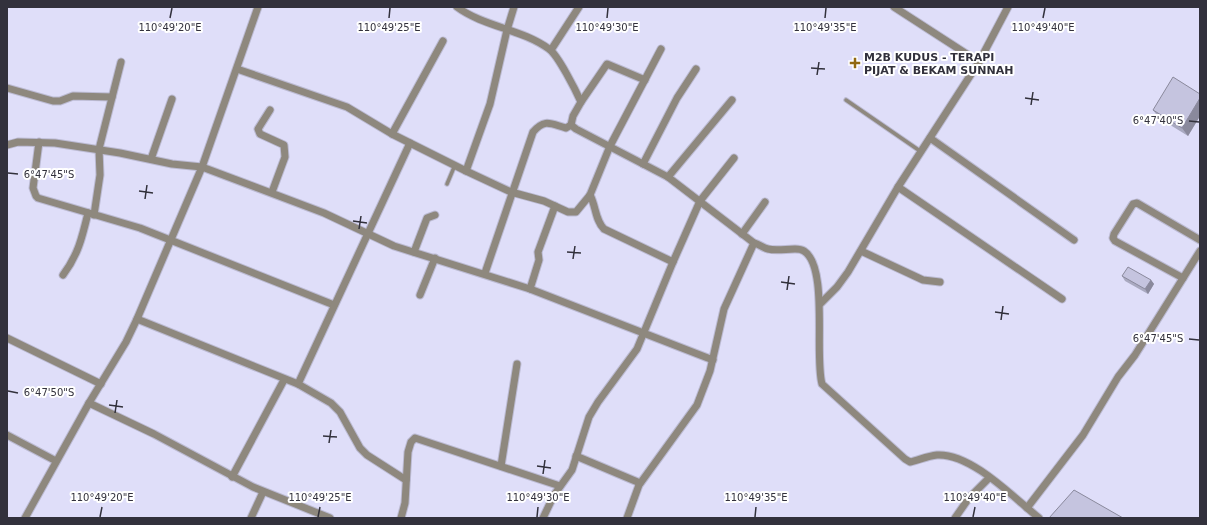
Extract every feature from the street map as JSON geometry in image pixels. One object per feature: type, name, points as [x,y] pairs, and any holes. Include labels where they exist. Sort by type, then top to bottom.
[{"type":"street","points":[[26,518],[56,461],[126,342],[137,318],[202,167],[258,7]]},
{"type":"street","points":[[466,171],[490,104],[507,30],[514,7]]},
{"type":"street","points":[[551,50],[579,7]]},
{"type":"street","points":[[894,7],[978,62]]},
{"type":"street","points":[[820,303],[843,280],[920,151],[930,138],[978,62],[1008,7]]},
{"type":"street","points":[[458,18],[459,9],[529,38],[551,50],[576,88],[580,102]]},
{"type":"street","points":[[392,134],[443,41]]},
{"type":"street","points":[[237,70],[341,104],[392,134],[511,192],[555,206],[568,212],[576,212],[590,195],[610,146],[661,49]]},
{"type":"street","points":[[63,275],[74,261],[91,214],[100,175],[99,149],[121,62]]},
{"type":"street","points":[[485,273],[511,192],[533,132],[538,125],[546,122],[566,128],[571,125],[573,116],[580,102],[607,64],[645,80]]},
{"type":"street","points":[[643,164],[677,98],[696,69]]},
{"type":"street","points":[[7,88],[53,101],[60,101],[73,96],[112,97]]},
{"type":"street","points":[[150,159],[172,99]]},
{"type":"street","points":[[668,177],[732,100]]},
{"type":"street","points":[[270,110],[258,128],[258,132],[284,145],[285,157],[272,192]]},
{"type":"street","points":[[571,125],[668,177],[754,243],[768,249],[797,249],[806,251],[812,258],[820,303],[819,349],[820,377],[822,384],[905,459],[910,462],[925,457],[950,456],[959,458],[978,469],[1039,518]]},
{"type":"street","points":[[930,138],[1074,240]]},
{"type":"street","points":[[7,145],[18,142],[39,142],[99,149],[172,164],[202,167],[244,184],[272,192],[324,213],[367,234],[414,252],[485,273],[530,289],[713,360]]},
{"type":"street","points":[[39,142],[33,188],[36,196],[44,201],[140,228],[334,305]]},
{"type":"street","points":[[298,384],[410,143]]},
{"type":"street","points":[[543,518],[560,486],[572,470],[589,417],[598,402],[637,349],[645,333],[673,262],[700,201],[734,158]]},
{"type":"street","points":[[898,187],[1062,299]]},
{"type":"street","points":[[590,195],[594,202],[598,220],[604,229],[673,262]]},
{"type":"street","points":[[742,234],[765,202]]},
{"type":"street","points":[[1183,278],[1115,241],[1113,238],[1114,234],[1128,210],[1133,204],[1137,203],[1200,240]]},
{"type":"street","points":[[530,289],[539,260],[538,252],[555,206]]},
{"type":"street","points":[[414,252],[427,218],[435,215]]},
{"type":"street","points":[[626,518],[640,483],[697,405],[713,360],[724,309],[754,243]]},
{"type":"street","points":[[861,251],[923,280],[940,282]]},
{"type":"street","points":[[1026,508],[1083,435],[1118,377],[1135,355],[1200,251]]},
{"type":"street","points":[[420,295],[435,258]]},
{"type":"street","points":[[137,318],[284,380],[298,384],[331,403],[340,412],[360,448],[367,455],[406,480]]},
{"type":"street","points":[[7,338],[101,384]]},
{"type":"street","points":[[501,466],[517,364]]},
{"type":"street","points":[[232,477],[284,380]]},
{"type":"street","points":[[89,403],[184,449],[232,477],[263,492],[330,518]]},
{"type":"street","points":[[7,435],[56,461]]},
{"type":"street","points":[[401,518],[405,502],[408,452],[410,442],[415,438],[452,452],[501,466],[560,486]]},
{"type":"street","points":[[576,456],[640,483]]},
{"type":"street","points":[[955,518],[969,498],[989,478]]},
{"type":"street","points":[[251,518],[263,492]]},
{"type":"lane","points":[[846,100],[920,151]]},
{"type":"lane","points":[[447,184],[455,165]]},
{"type":"building","points":[[1173,77],[1200,94],[1200,98],[1182,128],[1153,110]]},
{"type":"building","points":[[1128,267],[1151,280],[1145,289],[1122,276]]},
{"type":"building","points":[[1074,490],[1123,518],[1049,518]]},
{"type":"place","name":"M2B KUDUS - TERAPI PIJAT & BEKAM SUNNAH","points":[[855,63]]}]
